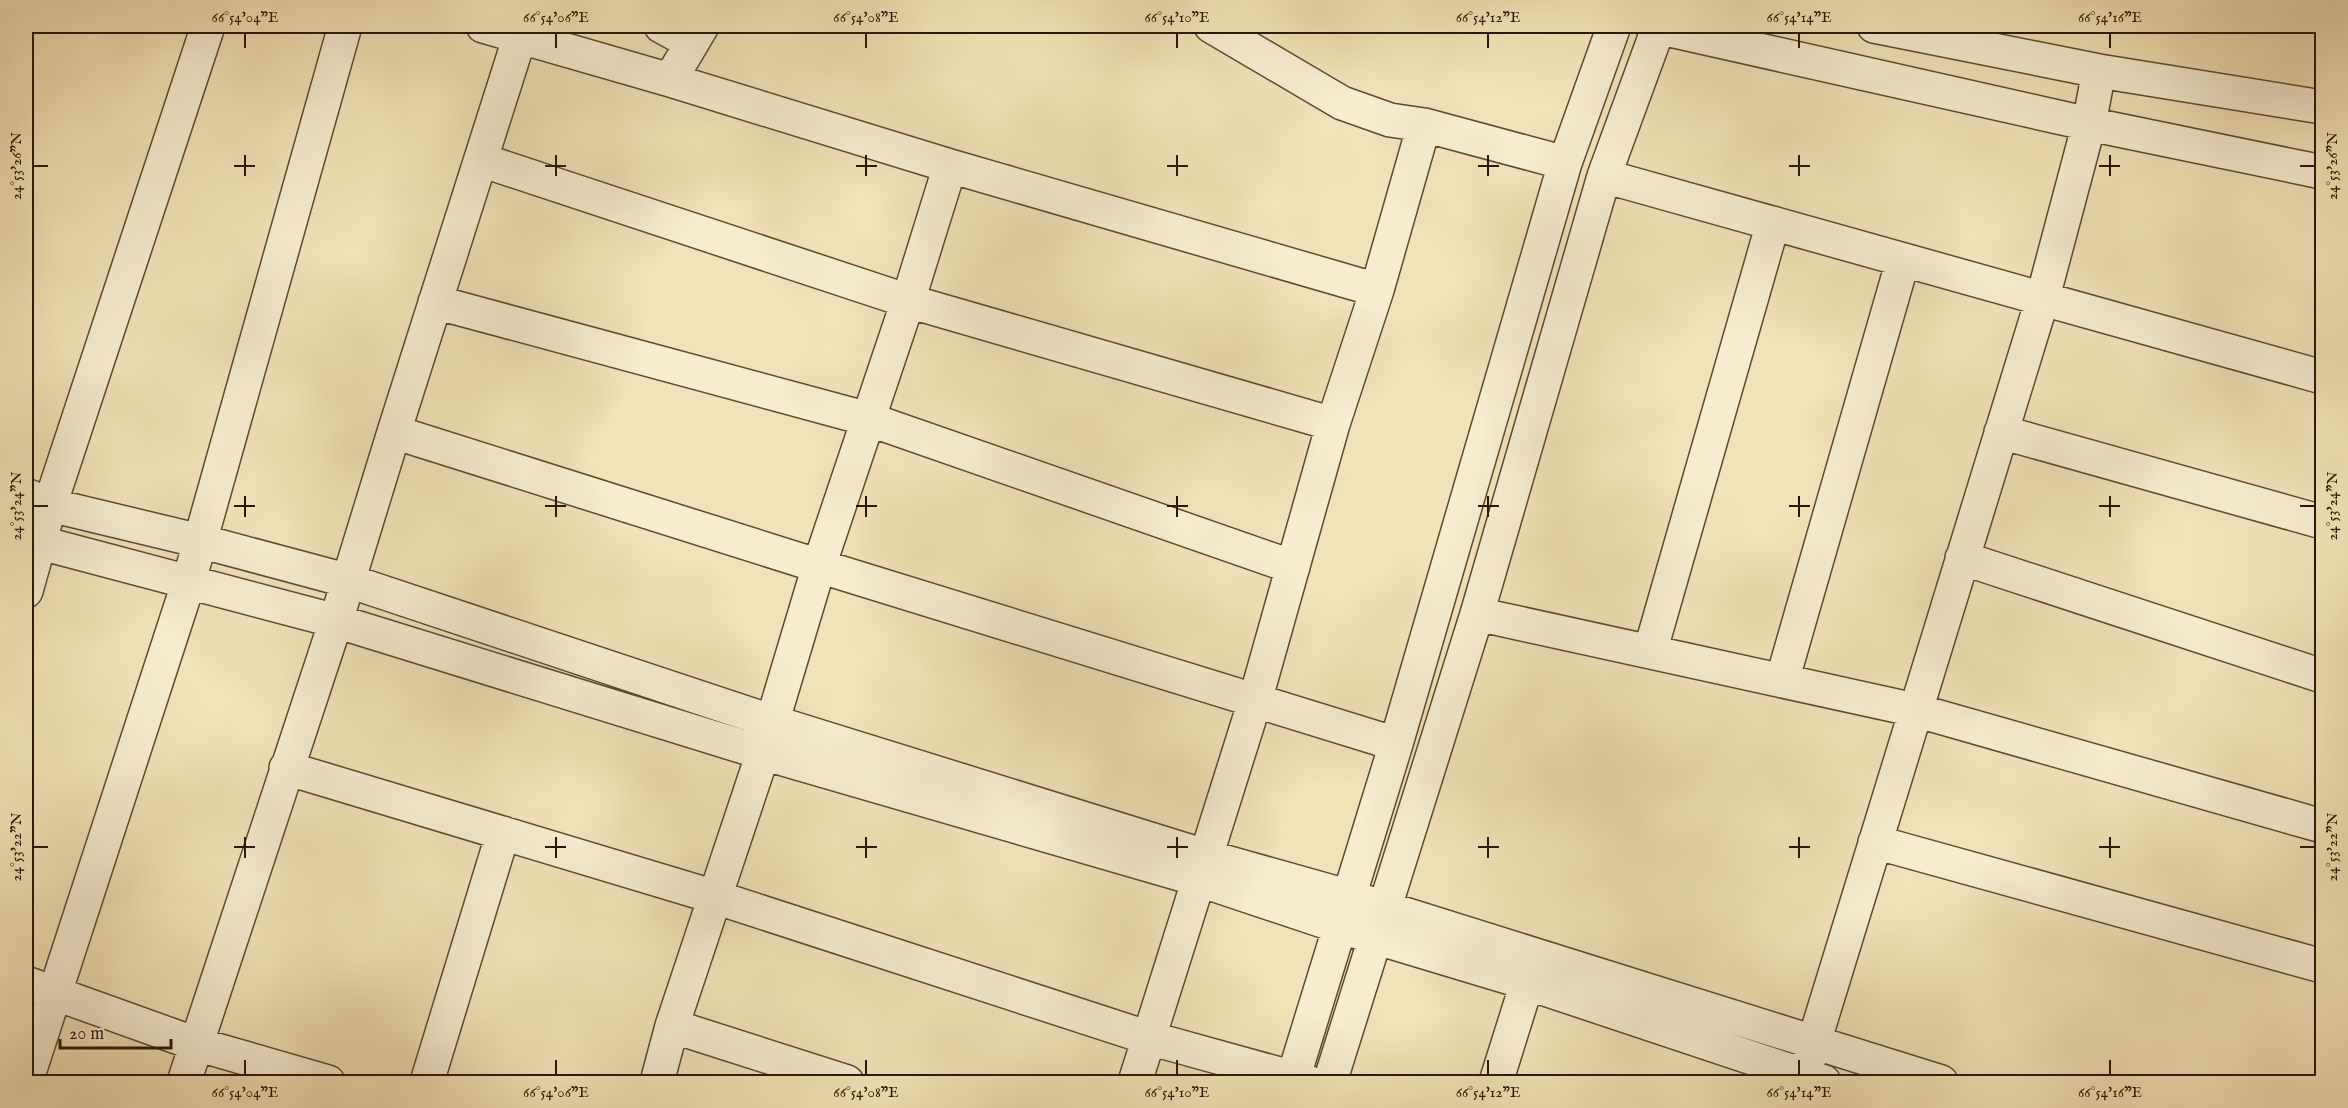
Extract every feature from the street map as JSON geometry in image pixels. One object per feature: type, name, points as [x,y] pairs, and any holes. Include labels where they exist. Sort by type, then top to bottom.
[{"type":"street","points":[[26,591],[38,500],[208,26]]},
{"type":"street","points":[[26,1083],[40,988],[189,581],[345,26]]},
{"type":"street","points":[[483,26],[670,80],[950,166],[1377,290]]},
{"type":"street","points":[[661,26],[697,34],[670,80]]},
{"type":"street","points":[[1211,26],[1342,103],[1390,120],[1424,125],[1565,163]]},
{"type":"street","points":[[286,768],[715,897],[1149,1038],[1298,1081],[1345,912],[1565,163],[1614,26]]},
{"type":"street","points":[[1330,1083],[1477,614],[1604,176],[1657,26],[2089,123],[2322,172]]},
{"type":"street","points":[[1874,26],[2099,71],[2322,107]]},
{"type":"street","points":[[184,1083],[349,581],[520,36]]},
{"type":"street","points":[[1531,970],[1814,1079],[1813,1044],[2043,297],[2089,123],[2099,71]]},
{"type":"street","points":[[1135,1083],[1255,701],[1333,424],[1377,290],[1424,125]]},
{"type":"street","points":[[481,160],[908,301],[1333,424]]},
{"type":"street","points":[[657,1083],[672,1026],[763,753],[819,566],[908,301],[950,166]]},
{"type":"street","points":[[1604,176],[2043,297],[2322,377]]},
{"type":"street","points":[[1650,652],[1773,223]]},
{"type":"street","points":[[1782,681],[1903,260]]},
{"type":"street","points":[[435,302],[868,419],[1293,567]]},
{"type":"street","points":[[394,432],[1396,744]]},
{"type":"street","points":[[2001,432],[2322,522]]},
{"type":"street","points":[[38,500],[349,581],[1204,868],[1381,924],[1531,970],[1813,1044],[1941,1083]]},
{"type":"street","points":[[32,542],[336,621],[763,753],[1204,868]]},
{"type":"street","points":[[1962,558],[2322,676]]},
{"type":"street","points":[[1477,614],[1915,710],[2322,826]]},
{"type":"street","points":[[427,1083],[502,833]]},
{"type":"street","points":[[1875,842],[2322,966]]},
{"type":"street","points":[[1496,1083],[1531,970]]},
{"type":"street","points":[[40,988],[196,1044],[328,1083]]},
{"type":"street","points":[[672,1026],[847,1083]]}]
